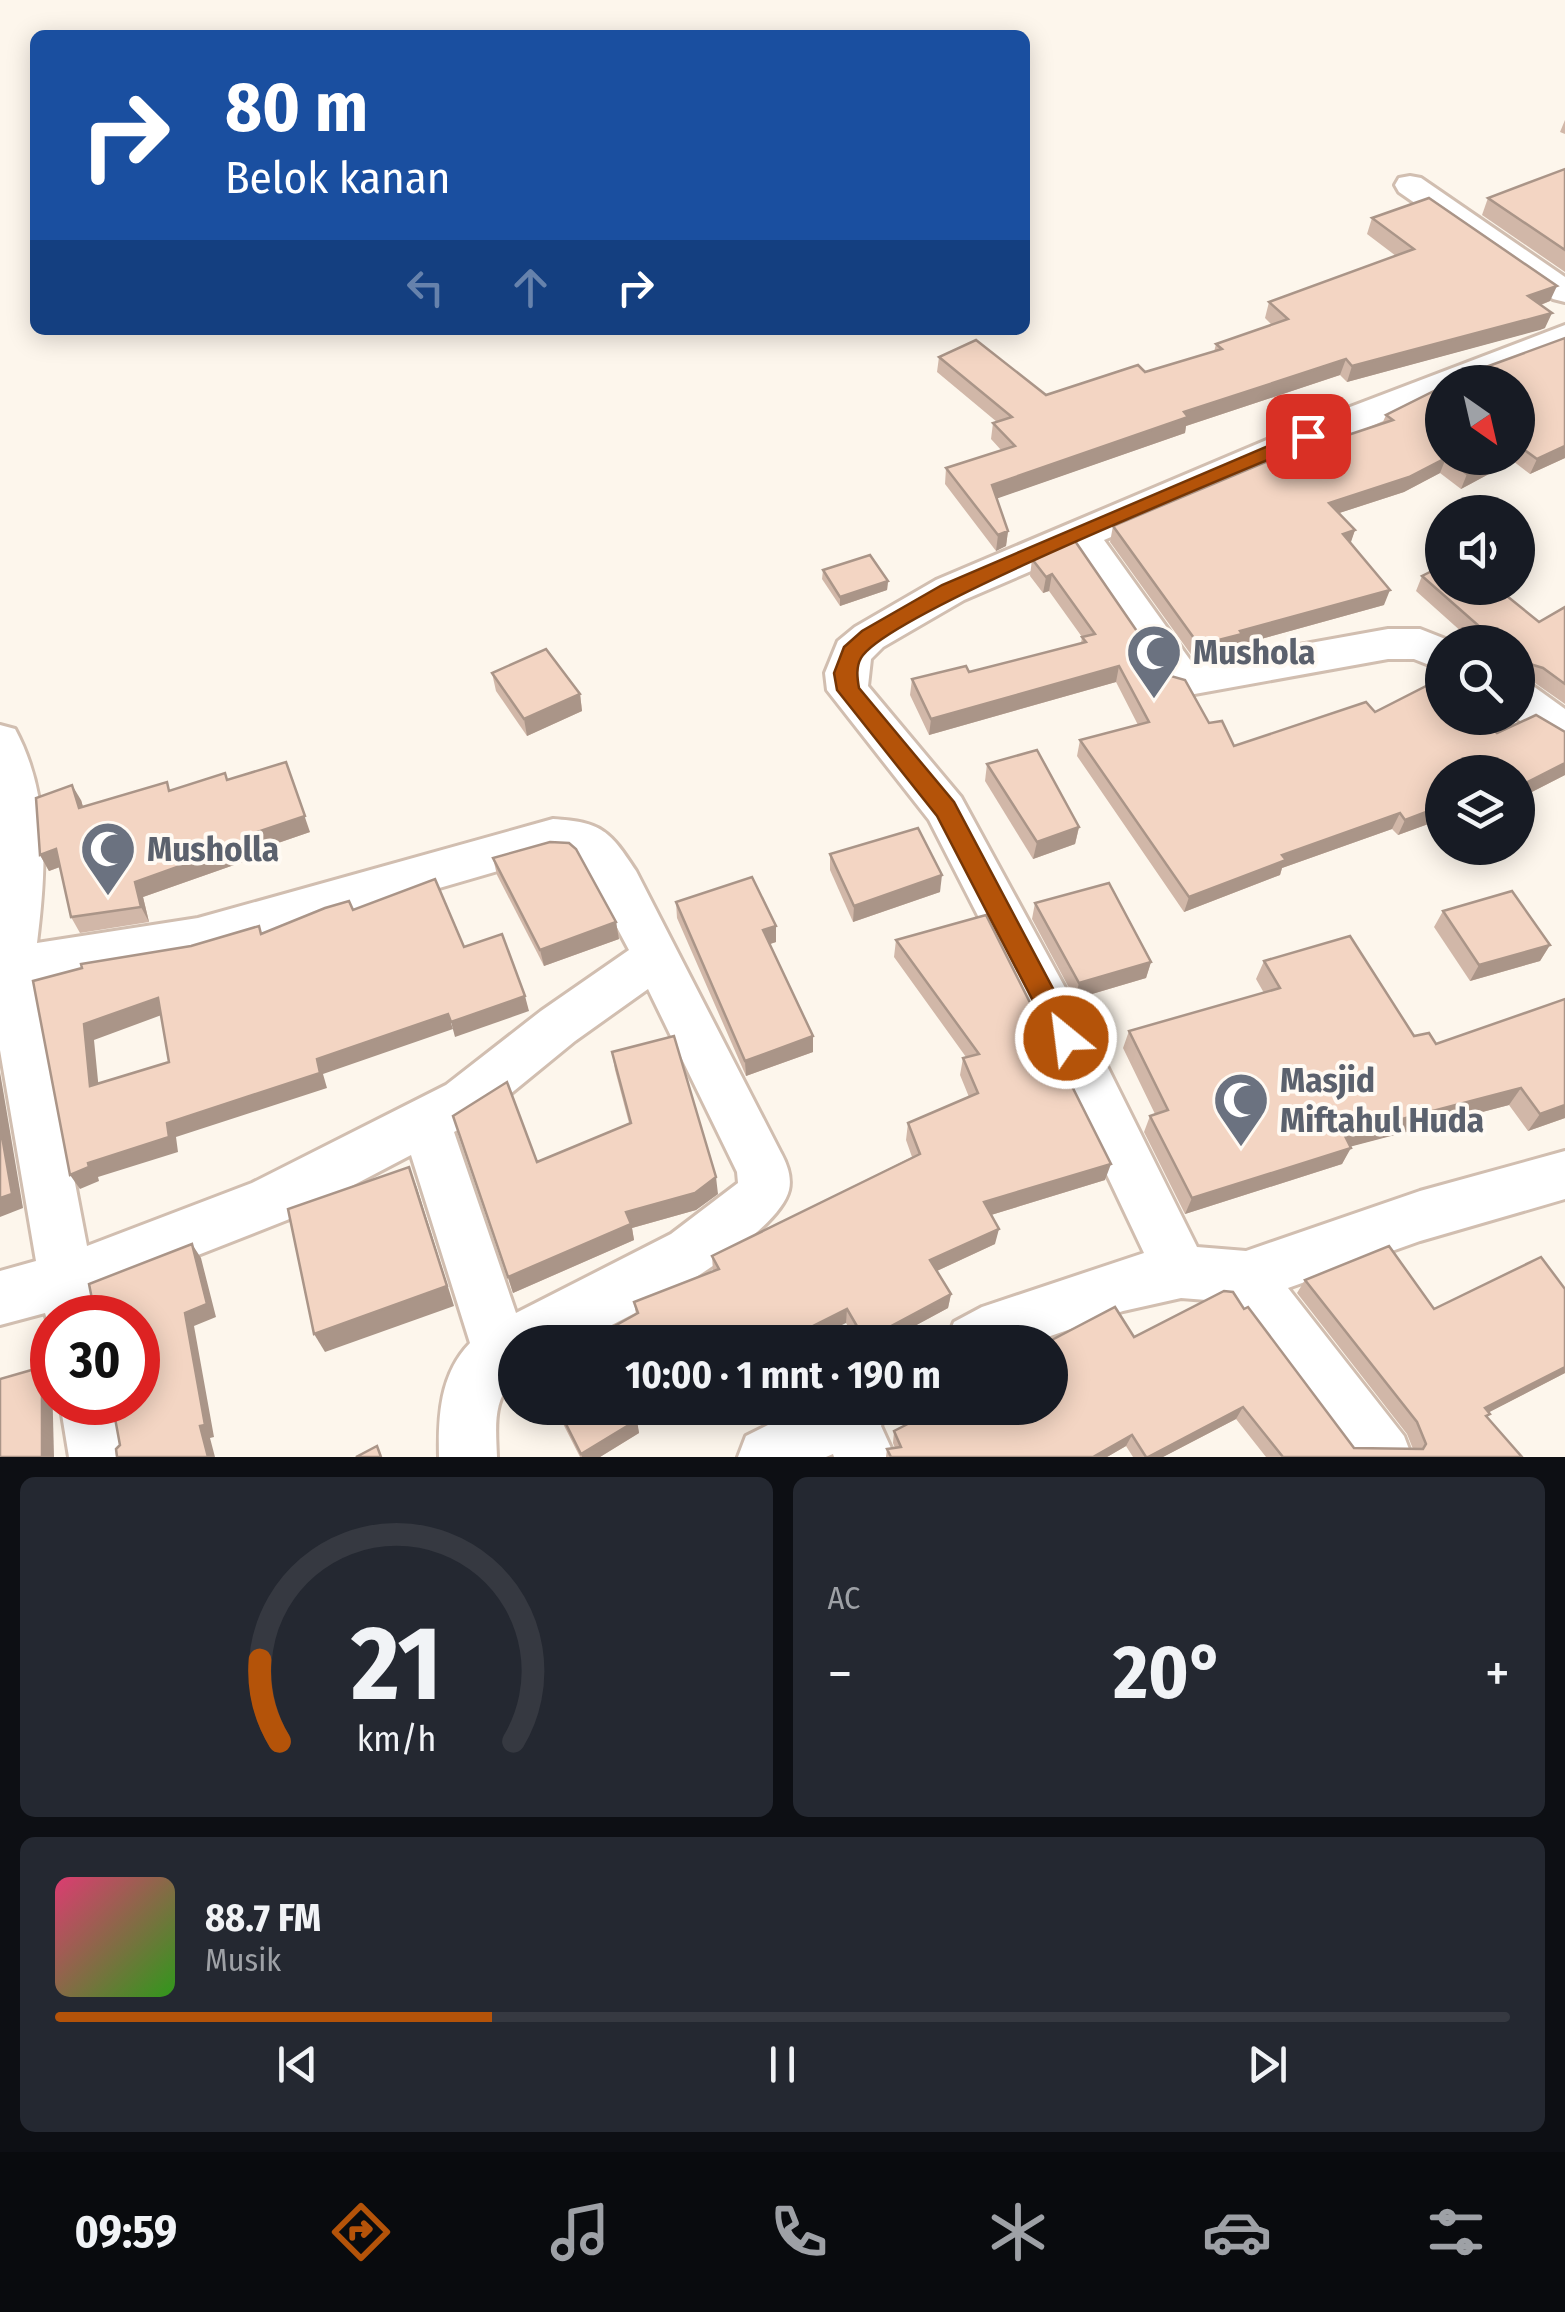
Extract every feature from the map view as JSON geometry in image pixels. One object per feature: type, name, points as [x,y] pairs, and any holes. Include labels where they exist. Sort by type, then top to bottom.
[{"type":"street","points":[[1410,185],[1565,292]]},
{"type":"street","points":[[1489,365],[1565,335]]},
{"type":"street","points":[[1181,1272],[1082,1066],[945,809],[848,690],[846,673],[852,652],[870,637],[950,590],[1308,436],[1425,390]]},
{"type":"street","points":[[1080,535],[1181,678],[1189,680],[1388,644],[1425,646]]},
{"type":"street","points":[[1535,709],[1565,730]]},
{"type":"street","points":[[0,741],[17,788],[20,830],[21,887],[10,968],[68,1295]]},
{"type":"street","points":[[10,968],[198,938],[553,837],[583,839],[599,851],[657,957],[763,1170],[764,1188],[755,1203],[690,1252],[551,1325]]},
{"type":"street","points":[[75,1295],[464,1101],[558,1026],[657,957]]},
{"type":"street","points":[[426,1120],[503,1325]]},
{"type":"street","points":[[1005,1325],[1123,1284],[1181,1272],[1246,1278],[1420,1216],[1565,1174]]},
{"type":"street","points":[[1246,1278],[1383,1457]]},
{"type":"street","points":[[0,1298],[30,1298]]},
{"type":"street","points":[[468,1457],[466,1402],[478,1374],[498,1357]]},
{"type":"street","points":[[92,1425],[98,1457]]},
{"type":"street","points":[[766,1457],[857,1427]]},
{"type":"building","points":[[1565,169],[1565,250],[1488,198]]},
{"type":"building","points":[[1429,198],[1557,286],[1528,296],[1552,313],[1352,366],[1346,359],[1184,412],[1188,417],[992,485],[1008,531],[998,535],[946,468],[1015,446],[993,423],[1012,417],[939,357],[976,340],[1046,395],[1138,365],[1145,372],[1222,349],[1216,344],[1288,319],[1269,302],[1414,249],[1372,218]]},
{"type":"building","points":[[1565,338],[1565,446],[1535,458],[1535,365],[1491,365]]},
{"type":"building","points":[[1425,396],[1425,469],[1329,503],[1355,530],[1343,534],[1390,590],[1199,645],[1113,526],[1304,446],[1306,449],[1393,420],[1386,415]]},
{"type":"building","points":[[1075,541],[1167,675],[1185,680],[1209,723],[1222,721],[1234,746],[1366,702],[1375,712],[1425,687],[1425,735],[1535,735],[1536,715],[1565,732],[1565,763],[1535,778],[1535,755],[1425,755],[1425,812],[1405,820],[1400,813],[1282,855],[1286,860],[1189,897],[1080,740],[1149,722],[1119,666],[931,719],[912,679],[966,666],[969,672],[1086,642],[1082,637],[1095,634],[1052,574],[1046,577],[1032,559]]},
{"type":"building","points":[[870,555],[888,581],[840,597],[823,570]]},
{"type":"building","points":[[1455,605],[1518,605],[1539,622],[1565,607],[1565,684],[1535,666],[1535,625],[1478,625]]},
{"type":"building","points":[[546,649],[580,694],[524,719],[492,673]]},
{"type":"building","points":[[1037,750],[1079,827],[1037,842],[987,764]]},
{"type":"building","points":[[286,762],[305,816],[245,836],[247,842],[135,882],[141,907],[71,917],[56,849],[40,855],[36,798],[72,785],[79,808],[167,782],[169,791],[225,773],[227,780]]},
{"type":"building","points":[[918,828],[942,875],[854,906],[830,854]]},
{"type":"building","points":[[550,842],[569,843],[576,849],[616,922],[540,950],[493,858]]},
{"type":"building","points":[[752,877],[776,926],[763,930],[813,1036],[745,1061],[676,902]]},
{"type":"building","points":[[435,879],[464,947],[502,934],[525,996],[451,1022],[448,1014],[317,1059],[320,1073],[167,1123],[169,1137],[88,1163],[89,1167],[70,1175],[33,981],[82,968],[81,964],[191,946],[259,926],[261,934],[349,901],[353,910]],"holes":[[[158,998],[169,1062],[90,1086],[84,1024]]]},
{"type":"building","points":[[1109,883],[1151,962],[1079,983],[1035,903]]},
{"type":"building","points":[[1512,891],[1550,945],[1479,965],[1443,911]]},
{"type":"building","points":[[986,915],[1111,1164],[984,1202],[999,1229],[930,1260],[951,1294],[893,1325],[856,1325],[847,1309],[815,1325],[616,1325],[638,1313],[634,1302],[719,1269],[712,1256],[920,1154],[908,1123],[978,1093],[963,1058],[979,1054],[896,940]]},
{"type":"building","points":[[1350,936],[1414,1036],[1429,1033],[1436,1044],[1565,999],[1565,1105],[1540,1114],[1521,1088],[1344,1134],[1351,1148],[1192,1198],[1150,1116],[1168,1110],[1129,1031],[1280,988],[1264,961]]},
{"type":"building","points":[[674,1036],[716,1177],[695,1193],[626,1212],[631,1224],[508,1277],[453,1116],[507,1082],[537,1162],[631,1123],[612,1052]]},
{"type":"building","points":[[0,1125],[12,1194],[0,1198]]},
{"type":"building","points":[[409,1167],[447,1286],[314,1334],[288,1209]]},
{"type":"building","points":[[192,1244],[207,1304],[185,1313],[205,1425],[200,1426],[208,1457],[117,1457],[120,1445],[116,1425],[160,1425],[160,1295],[91,1295],[89,1284]]},
{"type":"building","points":[[1389,1246],[1434,1309],[1541,1257],[1565,1289],[1565,1367],[1485,1408],[1490,1414],[1486,1416],[1522,1457],[1283,1457],[1243,1407],[1148,1457],[1132,1435],[1093,1457],[891,1457],[887,1449],[901,1447],[894,1431],[906,1425],[1068,1425],[1068,1332],[1115,1307],[1134,1337],[1224,1291],[1233,1292],[1244,1309],[1248,1307],[1354,1448],[1423,1449],[1426,1444],[1417,1422],[1305,1280]]},
{"type":"building","points":[[30,1370],[30,1425],[42,1425],[42,1457],[0,1457],[0,1379]]},
{"type":"building","points":[[566,1425],[629,1425],[581,1454]]},
{"type":"building","points":[[377,1446],[381,1457],[356,1457]]},
{"type":"place","name":"Mushola","points":[[1154,701]]},
{"type":"place","name":"Musholla","points":[[108,898]]},
{"type":"place","name":"Masjid Miftahul Huda","points":[[1241,1149]]},
{"type":"route","points":[[1066,1038],[945,809],[848,690],[846,673],[852,652],[870,637],[950,590],[1308,436]]}]
